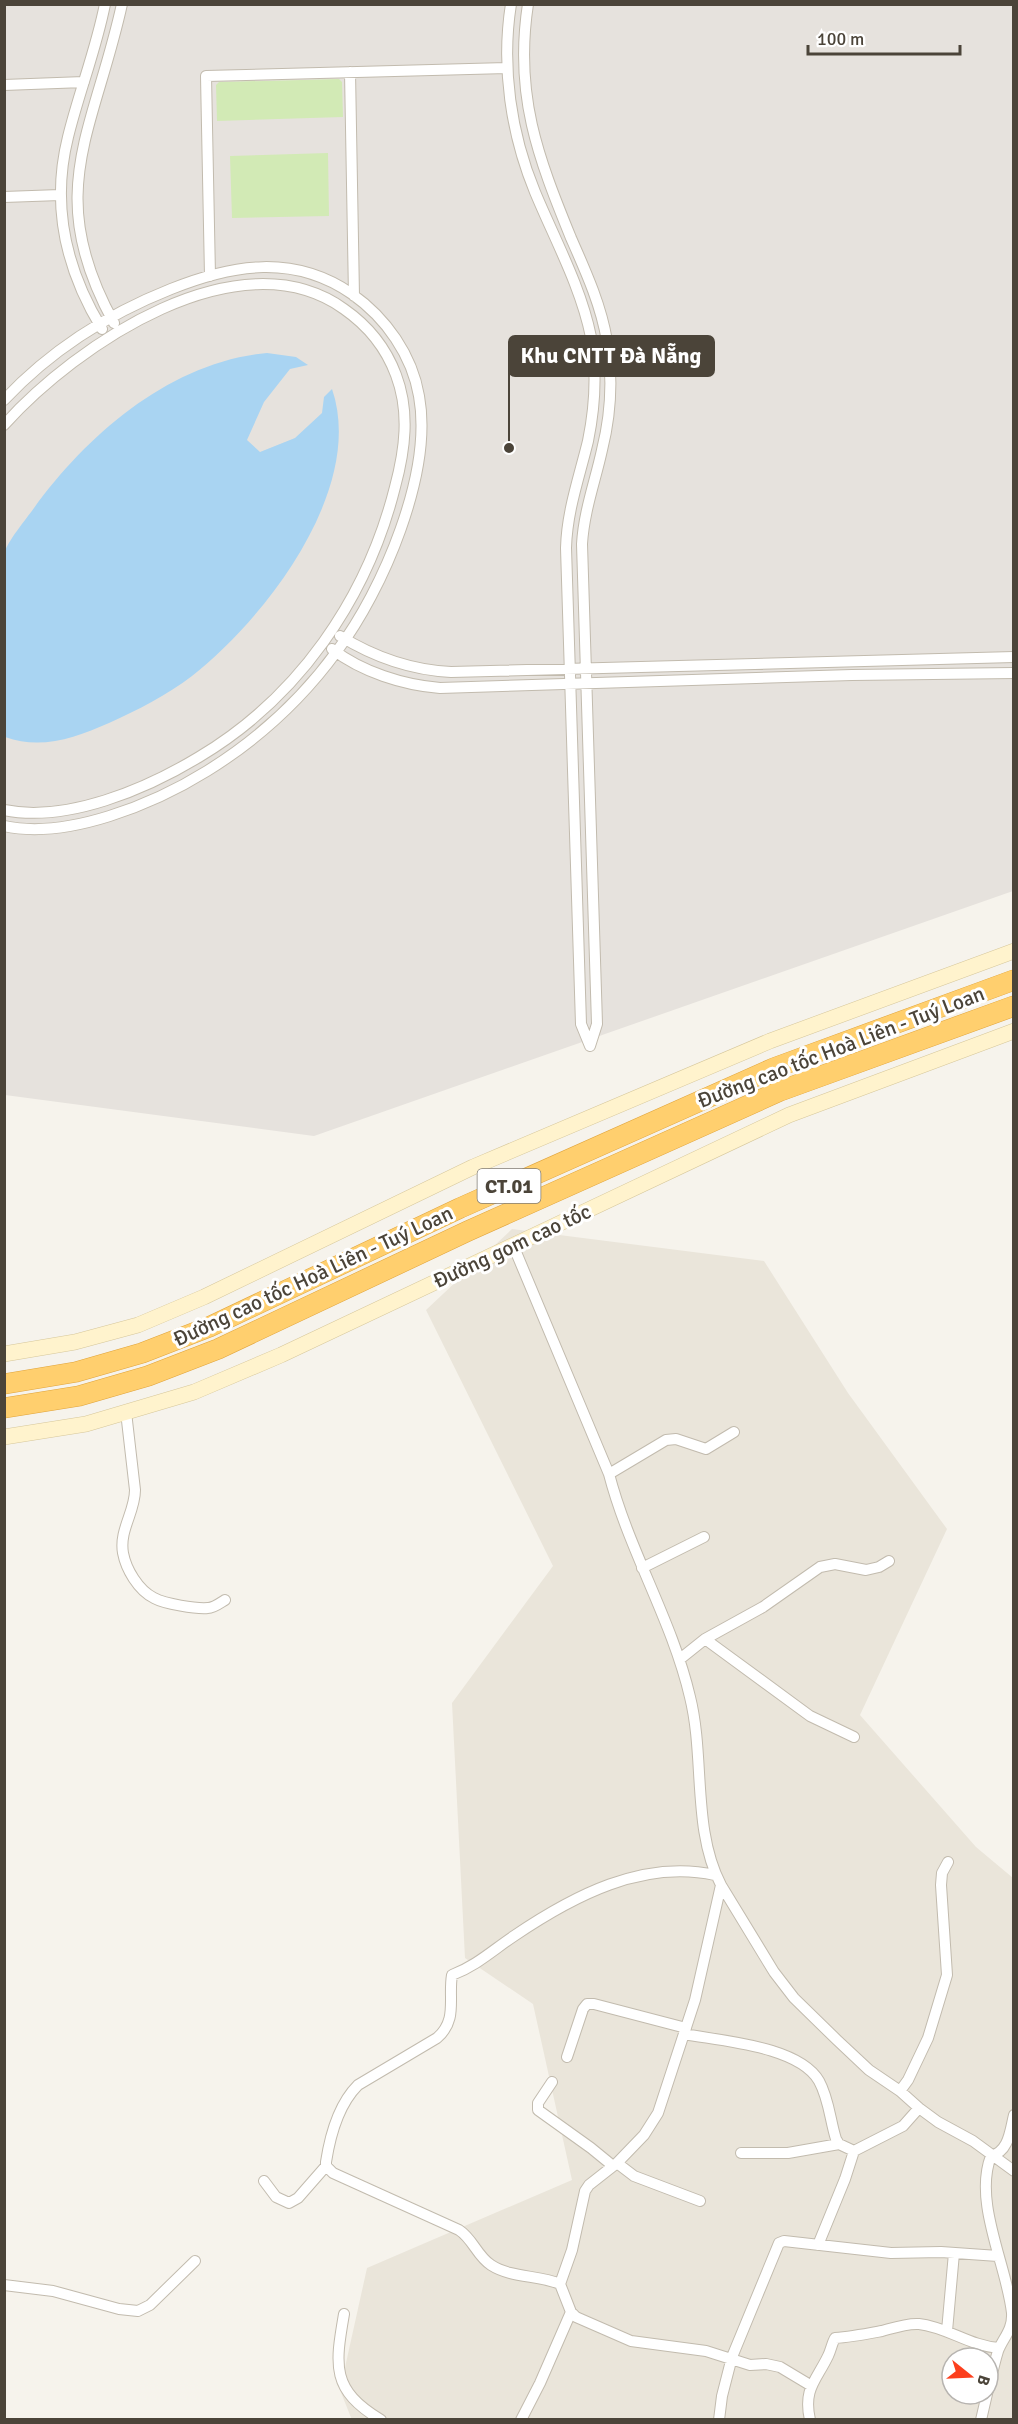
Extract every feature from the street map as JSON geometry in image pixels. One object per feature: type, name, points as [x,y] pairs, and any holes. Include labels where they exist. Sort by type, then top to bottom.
[{"type":"highway","name":"Đường cao tốc Hoà Liên - Tuý Loan","points":[[4,1384],[76,1372],[142,1353],[209,1327],[460,1208],[774,1068],[1014,980]]},
{"type":"highway","name":"Đường cao tốc Hoà Liên - Tuý Loan","points":[[4,1408],[91,1393],[148,1376],[218,1349],[468,1231],[780,1091],[1014,1006]]},
{"type":"main road","points":[[4,1354],[75,1341],[138,1325],[204,1297],[473,1167],[770,1041],[1014,951]]},
{"type":"main road","name":"Đường gom cao tốc","points":[[4,1437],[86,1424],[194,1392],[248,1369],[789,1115],[1014,1031]]},
{"type":"street","points":[[105,4],[65,152],[60,195],[63,234],[72,268],[107,338]]},
{"type":"street","points":[[118,331],[94,282],[83,249],[77,216],[77,179],[85,135],[122,4]]},
{"type":"street","points":[[511,4],[507,68],[513,120],[534,191],[580,301],[590,336],[594,366],[593,413],[571,501],[566,537],[581,1024],[590,1046],[597,1024],[583,532],[586,510],[608,424],[610,364],[599,307],[547,180],[530,122],[523,54],[528,4]]},
{"type":"street","points":[[210,276],[206,76],[507,68]]},
{"type":"street","points":[[350,72],[354,296]]},
{"type":"street","points":[[4,85],[84,82]]},
{"type":"street","points":[[4,197],[60,195]]},
{"type":"street","points":[[4,400],[58,352],[98,324],[142,301],[210,276],[246,267],[281,268],[321,278],[354,296],[380,318],[405,356],[416,385],[422,421],[418,461],[402,524],[382,574],[337,653],[296,700],[223,761],[171,790],[123,810],[68,826],[35,830],[4,826]]},
{"type":"street","points":[[4,425],[57,373],[118,331],[136,321],[194,298],[229,287],[258,283],[297,287],[329,299],[358,319],[373,336],[392,366],[400,388],[405,426],[403,452],[390,508],[379,540],[359,584],[323,643],[287,685],[253,718],[206,753],[164,776],[126,792],[68,810],[33,814],[4,810]]},
{"type":"street","points":[[332,631],[394,662],[430,671],[1014,657]]},
{"type":"street","points":[[323,643],[337,653],[383,675],[429,687],[587,685],[852,675],[1014,673]]},
{"type":"street","points":[[164,776],[171,790]]},
{"type":"street","points":[[513,1245],[609,1474],[618,1508],[680,1659],[691,1699],[702,1803],[716,1875],[721,1885],[757,1946],[794,1998],[869,2070],[900,2091],[938,2122],[974,2141],[1014,2171]]},
{"type":"street","points":[[126,1412],[135,1490],[135,1503],[123,1534],[123,1552],[129,1572],[153,1598],[183,1605],[211,1608],[225,1600]]},
{"type":"street","points":[[609,1474],[666,1440],[681,1440],[706,1449],[734,1432]]},
{"type":"street","points":[[642,1568],[704,1537]]},
{"type":"street","points":[[680,1659],[705,1639],[763,1607],[820,1567],[835,1564],[866,1570],[879,1567],[889,1561]]},
{"type":"street","points":[[705,1639],[810,1716],[854,1737]]},
{"type":"street","points":[[900,2091],[908,2080],[928,2038],[947,1975],[941,1885],[942,1873],[948,1862]]},
{"type":"street","points":[[264,2181],[276,2197],[289,2203],[298,2198],[326,2166],[336,2124],[344,2103],[352,2091],[366,2079],[428,2044],[446,2030],[451,2016],[452,1975],[476,1964],[547,1914],[599,1887],[629,1878],[691,1869],[716,1875]]},
{"type":"street","points":[[721,1885],[701,1975],[685,2031],[654,2121],[615,2164],[595,2179],[585,2192],[572,2250],[560,2284],[571,2312],[582,2321],[631,2342],[706,2351],[732,2357],[750,2365],[766,2364],[780,2367],[810,2385]]},
{"type":"street","points":[[567,2056],[583,2009],[587,2004],[594,2004],[685,2031],[779,2052],[802,2063],[819,2081],[839,2144]]},
{"type":"street","points":[[552,2082],[538,2103],[538,2110],[634,2176],[700,2201]]},
{"type":"street","points":[[818,2246],[854,2151],[903,2126],[919,2108]]},
{"type":"street","points":[[991,2156],[999,2154],[1005,2147],[1014,2115]]},
{"type":"street","points":[[741,2152],[788,2152],[839,2144],[854,2151]]},
{"type":"street","points":[[991,2156],[986,2192],[1012,2316],[1011,2334],[1000,2347]]},
{"type":"street","points":[[326,2166],[333,2174],[459,2230],[470,2239],[487,2262],[497,2268],[544,2278],[560,2284]]},
{"type":"street","points":[[719,2420],[722,2396],[732,2357],[777,2245],[784,2241],[891,2253],[930,2251],[998,2256]]},
{"type":"street","points":[[947,2331],[954,2253]]},
{"type":"street","points":[[4,2285],[53,2290],[119,2309],[138,2311],[150,2305],[195,2261]]},
{"type":"street","points":[[521,2420],[571,2312]]},
{"type":"street","points":[[344,2314],[337,2361],[340,2378],[352,2397],[381,2420]]},
{"type":"street","points":[[810,2420],[808,2401],[810,2385],[822,2369],[835,2338],[856,2337],[916,2324],[947,2331],[956,2337],[982,2346]]},
{"type":"shaded area","points":[[5,5],[1013,5],[1013,891],[314,1136],[5,1095]]},
{"type":"shaded area","points":[[512,1229],[764,1261],[848,1393],[947,1529],[860,1715],[976,1847],[1013,1878],[1013,2419],[352,2420],[340,2390],[367,2268],[572,2180],[533,2004],[465,1958],[452,1703],[553,1566],[426,1310]]},
{"type":"green space","points":[[339,79],[342,82],[343,117],[217,121],[216,85],[219,82]]},
{"type":"green space","points":[[328,153],[329,216],[232,218],[230,156]]},
{"type":"water","points":[[267,353],[296,357],[308,365],[290,369],[264,402],[247,440],[260,452],[295,438],[322,413],[324,397],[332,389],[339,427],[335,467],[322,508],[302,548],[278,586],[250,621],[221,651],[192,676],[152,702],[109,723],[71,737],[32,742],[5,737],[3,567],[4,554],[13,537],[56,480],[80,453],[135,406],[166,386],[198,370],[232,359]]},
{"type":"place","name":"Khu CNTT Đà Nẵng","points":[[509,448]]}]
